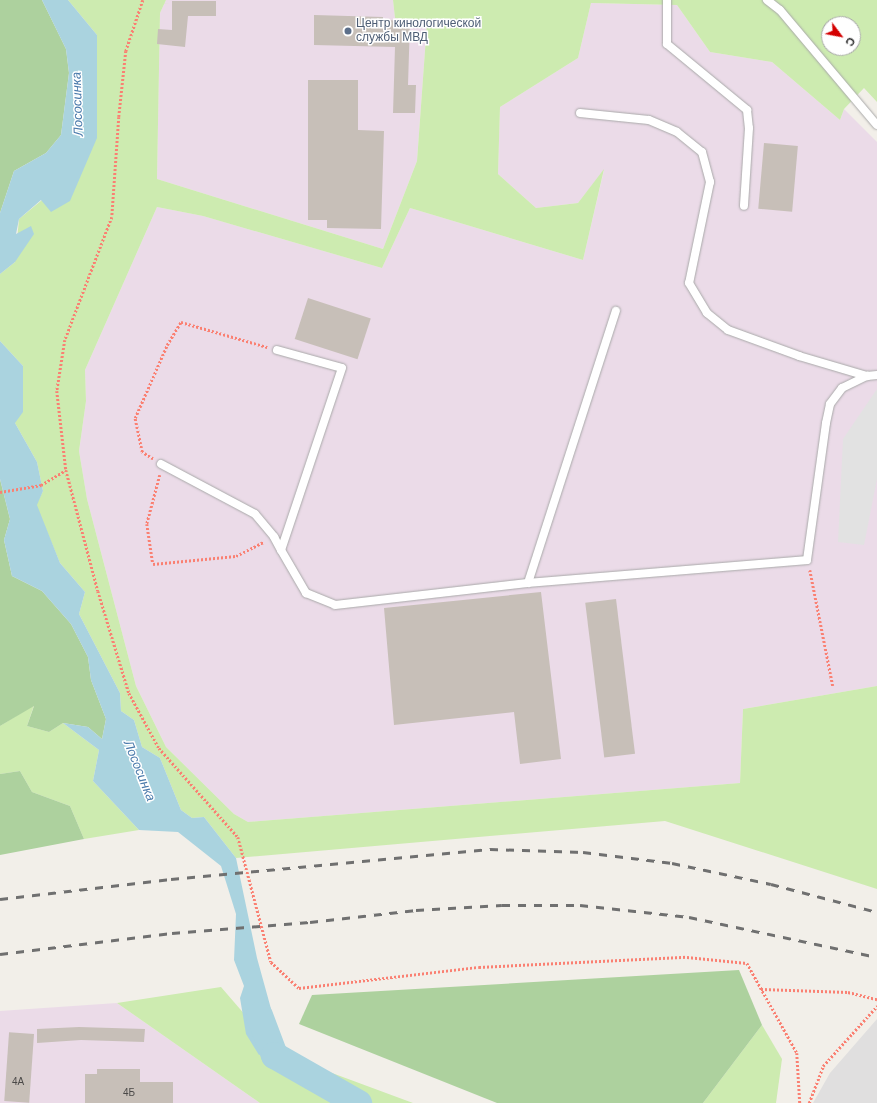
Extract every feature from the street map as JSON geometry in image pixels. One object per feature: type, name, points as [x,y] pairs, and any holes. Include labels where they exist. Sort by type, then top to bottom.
[{"type":"lane","points":[[667,0],[667,44],[747,110],[749,128],[744,206]]},
{"type":"lane","points":[[767,0],[780,10],[877,125]]},
{"type":"lane","points":[[580,113],[649,120],[677,132],[702,152],[710,182],[689,283],[707,313],[728,330],[799,356],[866,376]]},
{"type":"lane","points":[[528,583],[616,311]]},
{"type":"lane","points":[[277,350],[342,368],[282,550]]},
{"type":"lane","points":[[161,464],[255,514],[274,537],[306,593],[335,605],[528,583],[807,560],[830,404],[842,388],[866,376],[877,375]]},
{"type":"path","points":[[143,0],[126,51],[119,117],[112,217],[65,340],[57,391],[66,470],[98,591],[129,693],[159,748],[238,837],[271,962],[299,988],[479,967],[687,957],[746,963],[798,1053],[800,1103]]},
{"type":"path","points":[[274,537],[236,556],[153,564],[147,524],[160,477],[161,464],[142,452],[135,418],[167,345],[181,322],[277,350]]},
{"type":"path","points":[[0,492],[42,484],[66,470]]},
{"type":"path","points":[[807,560],[833,686]]},
{"type":"path","points":[[761,989],[848,992],[877,1000]]},
{"type":"path","points":[[809,1103],[823,1066],[877,1006]]},
{"type":"shaded area","points":[[166,0],[393,0],[395,18],[427,23],[417,161],[383,249],[157,179],[160,13]]},
{"type":"shaded area","points":[[591,3],[677,5],[710,52],[772,62],[840,120],[844,109],[877,142],[877,686],[743,709],[740,783],[248,822],[234,814],[166,747],[136,686],[87,499],[79,451],[86,401],[85,370],[157,207],[203,216],[382,268],[410,208],[583,260],[604,170],[578,203],[536,208],[498,174],[500,107],[578,58]]},
{"type":"shaded area","points":[[877,389],[877,479],[864,545],[838,542],[843,439]]},
{"type":"shaded area","points":[[117,1003],[260,1103],[0,1103],[0,1011]]},
{"type":"shaded area","points":[[877,1019],[877,1103],[813,1103],[830,1073]]},
{"type":"green space","points":[[0,0],[42,0],[66,49],[69,73],[61,135],[46,153],[14,171],[0,213]]},
{"type":"green space","points":[[68,0],[166,0],[160,13],[157,179],[383,249],[417,161],[427,23],[395,18],[393,0],[877,0],[877,102],[864,88],[844,109],[840,120],[772,62],[710,52],[677,5],[591,3],[578,58],[500,107],[498,174],[536,208],[578,203],[604,169],[583,260],[410,208],[382,268],[203,216],[157,207],[85,370],[86,401],[79,451],[87,499],[136,686],[166,747],[234,814],[248,822],[740,783],[743,709],[877,686],[877,889],[665,821],[236,858],[204,817],[192,818],[181,810],[160,758],[142,747],[134,720],[121,711],[120,693],[79,614],[85,592],[60,563],[36,505],[43,491],[37,462],[15,423],[23,366],[0,341],[0,274],[15,262],[19,219],[42,200],[97,35]]},
{"type":"green space","points":[[0,479],[10,519],[4,540],[12,576],[42,591],[71,624],[88,657],[91,680],[106,719],[102,739],[88,727],[63,723],[49,732],[27,726],[34,706],[0,726]]},
{"type":"green space","points":[[34,705],[27,726],[49,732],[63,723],[99,750],[93,781],[139,830],[84,839],[70,806],[32,792],[20,771],[0,774],[0,726]]},
{"type":"green space","points":[[20,771],[32,792],[70,806],[84,839],[0,855],[0,774]]},
{"type":"green space","points":[[739,970],[762,1025],[703,1103],[497,1103],[299,1024],[312,995]]},
{"type":"green space","points":[[221,987],[278,1053],[413,1103],[260,1103],[117,1003]]},
{"type":"green space","points":[[762,1025],[782,1059],[776,1103],[703,1103]]},
{"type":"water","points":[[42,0],[68,0],[97,35],[97,138],[70,201],[51,212],[41,200],[19,219],[16,234],[31,226],[34,234],[15,262],[0,274],[0,213],[14,171],[46,153],[61,135],[69,73],[66,49]]},
{"type":"water","points":[[0,341],[23,366],[23,412],[15,423],[37,462],[43,491],[37,505],[60,563],[85,592],[79,614],[120,693],[121,711],[134,720],[142,747],[160,758],[181,810],[192,818],[204,817],[236,858],[257,958],[281,1045],[259,1055],[246,1034],[240,998],[244,986],[234,960],[236,914],[221,866],[178,832],[139,830],[93,781],[99,750],[63,723],[88,727],[102,739],[106,719],[91,680],[88,657],[71,624],[42,591],[12,576],[4,540],[10,519],[0,479]]},
{"type":"building","points":[[172,1],[216,1],[216,16],[188,16],[185,47],[157,44],[158,29],[172,30]]},
{"type":"building","points":[[314,15],[383,17],[383,20],[410,21],[408,85],[416,85],[415,113],[393,113],[395,47],[314,45]]},
{"type":"building","points":[[308,80],[358,80],[358,130],[384,131],[381,229],[327,228],[327,220],[308,220]]},
{"type":"building","points":[[764,143],[798,146],[792,212],[758,209]]},
{"type":"building","points":[[308,298],[371,318],[357,359],[295,339]]},
{"type":"building","points":[[541,592],[561,759],[520,764],[514,712],[394,725],[384,608]]},
{"type":"building","points":[[616,599],[635,754],[604,758],[585,603]]},
{"type":"building","points":[[79,1027],[145,1029],[144,1042],[81,1040],[37,1043],[37,1029]]},
{"type":"building","points":[[9,1032],[34,1034],[29,1103],[4,1101]]},
{"type":"building","points":[[97,1069],[140,1069],[140,1082],[173,1082],[173,1103],[85,1103],[85,1074],[97,1074]]},
{"type":"waterway","name":"Лососинка","points":[[259,1015],[274,1055],[358,1103]]},
{"type":"railway","points":[[0,899],[171,879],[490,849],[583,852],[672,863],[771,884],[877,912]]},
{"type":"railway","points":[[0,954],[172,933],[310,922],[416,910],[502,905],[580,905],[689,917],[877,957]]},
{"type":"place","name":"Центр кинологической службы МВД","points":[[348,31]]}]
